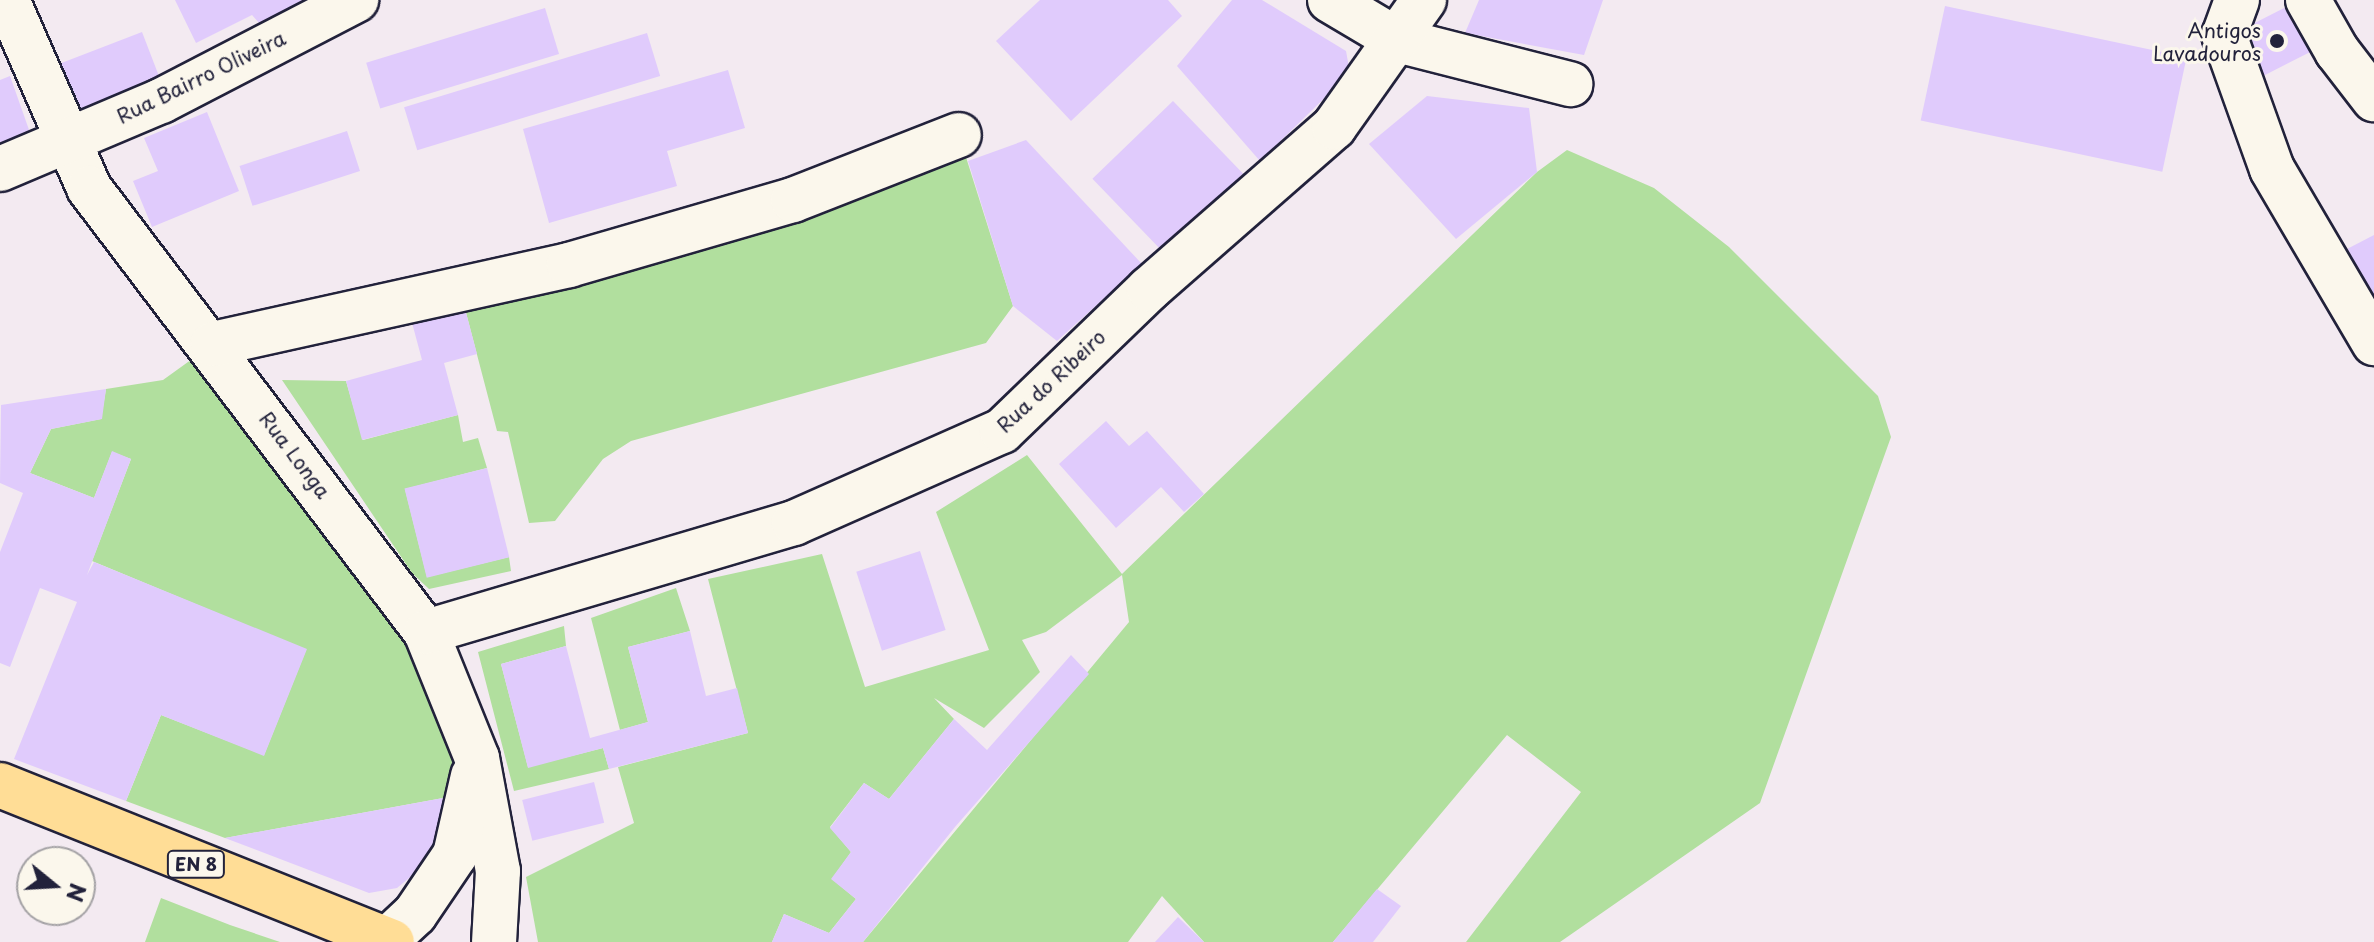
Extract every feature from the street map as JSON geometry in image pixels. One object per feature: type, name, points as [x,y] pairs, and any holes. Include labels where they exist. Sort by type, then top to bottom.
[{"type":"main road","name":"EN 8","points":[[0,785],[390,941]]},
{"type":"street","name":"Rua Longa","points":[[7,0],[89,188],[213,344],[426,632],[477,758],[498,871],[494,942]]},
{"type":"street","name":"Rua Bairro Oliveira","points":[[0,169],[67,138],[161,101],[356,0]]},
{"type":"street","points":[[1330,0],[1397,40],[1570,84]]},
{"type":"street","name":"Rua do Ribeiro","points":[[426,632],[794,523],[1002,431],[1149,289],[1334,127],[1424,0]]},
{"type":"street","points":[[2237,0],[2224,35],[2272,169],[2374,343]]},
{"type":"street","points":[[2308,0],[2337,51],[2374,99]]},
{"type":"street","points":[[213,344],[569,265],[778,204],[959,135]]},
{"type":"street","points":[[390,941],[415,914],[455,855],[477,758]]},
{"type":"green space","points":[[959,135],[1013,306],[986,343],[631,441],[603,459],[555,521],[529,523],[508,432],[497,431],[464,305]]},
{"type":"green space","points":[[1567,150],[1654,188],[1729,247],[1878,396],[1891,437],[1760,803],[1560,942],[1466,942],[1581,792],[1507,735],[1333,942],[1204,942],[1162,896],[1128,942],[863,942],[1129,622],[1122,575],[1046,632],[1022,640],[1040,672],[984,728],[934,698],[954,719],[889,799],[864,783],[830,827],[851,852],[832,879],[856,899],[829,933],[784,914],[772,942],[538,942],[526,877],[634,823],[618,767],[748,733],[708,579],[822,554],[865,687],[989,650],[936,512],[1027,455],[1122,574],[1537,172]]},
{"type":"green space","points":[[213,344],[426,632],[477,758],[454,796],[225,838],[126,801],[161,715],[264,755],[306,650],[92,561],[131,459],[112,452],[94,498],[30,473],[51,429],[101,419],[106,389],[163,380]]},
{"type":"green space","points":[[282,380],[346,381],[363,440],[458,415],[463,442],[478,438],[487,468],[405,489],[427,577],[509,557],[511,571],[429,589],[412,573]]},
{"type":"green space","points":[[676,588],[690,631],[628,647],[648,722],[620,730],[591,618]]},
{"type":"green space","points":[[564,626],[566,646],[501,664],[528,767],[603,748],[609,769],[514,791],[478,652]]},
{"type":"green space","points":[[161,898],[230,925],[280,942],[145,942]]},
{"type":"building","points":[[175,0],[323,0],[268,33],[252,15],[196,43]]},
{"type":"building","points":[[1040,0],[1168,0],[1182,16],[1071,121],[996,41]]},
{"type":"building","points":[[1232,0],[1262,0],[1346,51],[1350,73],[1260,161],[1177,66]]},
{"type":"building","points":[[1479,0],[1603,0],[1584,55],[1465,33]]},
{"type":"building","name":"Antigos Lavadouros","points":[[2296,2],[2319,47],[2257,79],[2234,34]]},
{"type":"building","points":[[1945,6],[2187,57],[2162,172],[1921,120]]},
{"type":"building","points":[[545,8],[559,54],[380,109],[366,63]]},
{"type":"building","points":[[142,32],[164,88],[74,122],[52,66]]},
{"type":"building","points":[[647,33],[660,76],[417,150],[404,107]]},
{"type":"building","points":[[728,70],[745,128],[667,151],[677,186],[549,223],[523,129]]},
{"type":"building","points":[[10,76],[34,144],[0,156],[0,80]]},
{"type":"building","points":[[1427,96],[1529,108],[1537,172],[1456,239],[1369,144]]},
{"type":"building","points":[[1173,101],[1243,174],[1163,251],[1092,179]]},
{"type":"building","points":[[207,112],[239,191],[152,227],[133,181],[158,171],[144,138]]},
{"type":"building","points":[[347,131],[360,171],[253,206],[240,166]]},
{"type":"building","points":[[1026,140],[1142,264],[1057,341],[1013,306],[968,161]]},
{"type":"building","points":[[2374,235],[2374,305],[2347,249]]},
{"type":"building","points":[[464,305],[477,354],[444,363],[458,415],[362,440],[346,381],[422,360],[411,319]]},
{"type":"building","points":[[106,389],[102,419],[51,429],[30,473],[94,498],[112,451],[131,459],[87,575],[94,562],[307,649],[264,756],[161,715],[126,801],[14,759],[77,602],[40,588],[10,667],[0,663],[0,552],[23,493],[0,483],[1,405]]},
{"type":"building","points":[[1106,421],[1129,446],[1147,431],[1204,494],[1184,512],[1161,487],[1116,528],[1059,464]]},
{"type":"building","points":[[487,468],[509,557],[427,578],[405,489]]},
{"type":"building","points":[[920,551],[946,630],[882,651],[856,572]]},
{"type":"building","points":[[690,631],[706,696],[737,688],[748,733],[609,769],[603,748],[528,768],[501,664],[566,646],[590,738],[648,722],[628,647]]},
{"type":"building","points":[[1071,655],[1089,674],[955,827],[863,942],[772,942],[784,914],[829,933],[856,899],[831,879],[851,852],[830,828],[864,783],[889,799],[954,719],[987,750]]},
{"type":"building","points":[[594,782],[604,823],[532,841],[522,800]]},
{"type":"building","points":[[454,796],[438,854],[397,888],[369,893],[225,838]]},
{"type":"building","points":[[1377,889],[1401,906],[1373,942],[1333,942]]},
{"type":"building","points":[[1178,917],[1204,942],[1155,942]]},
{"type":"place","name":"Antigos Lavadouros","points":[[2277,41]]}]
